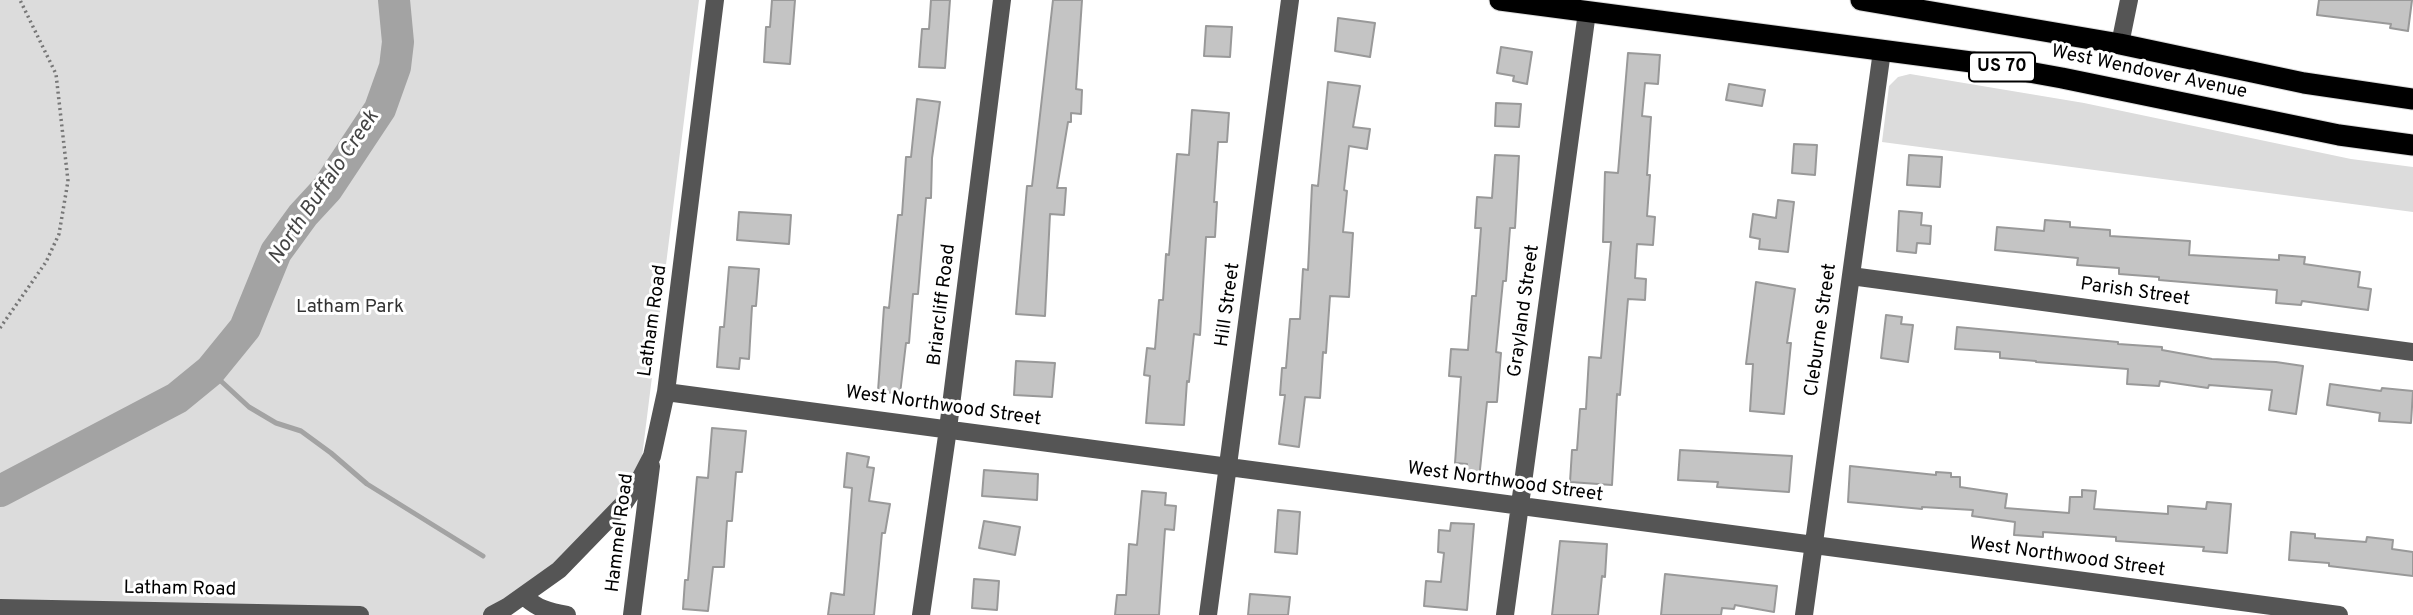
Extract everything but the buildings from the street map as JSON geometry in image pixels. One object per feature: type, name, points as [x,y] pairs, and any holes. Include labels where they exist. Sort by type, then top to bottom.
[{"type":"highway","name":"West Wendover Avenue","points":[[1500,0],[1590,6],[1882,51],[1979,63],[2339,135],[2413,145]]},
{"type":"highway","name":"West Wendover Avenue","points":[[1861,0],[1885,1],[2120,44],[2304,83],[2413,99]]},
{"type":"street","name":"Latham Road","points":[[492,615],[559,570],[625,502],[652,456],[666,392],[715,0]]},
{"type":"street","name":"Briarcliff Road","points":[[921,615],[948,429],[1002,0]]},
{"type":"street","name":"Hill Street","points":[[1208,615],[1290,0]]},
{"type":"street","points":[[2120,44],[2129,0]]},
{"type":"street","name":"Grayland Street","points":[[1505,615],[1590,6]]},
{"type":"street","name":"Cleburne Street","points":[[1804,615],[1882,51]]},
{"type":"street","name":"Parish Street","points":[[1851,276],[2413,352]]},
{"type":"street","name":"West Northwood Street","points":[[666,392],[2339,615]]},
{"type":"street","name":"Hammel Road","points":[[632,615],[652,456]]},
{"type":"street","points":[[524,596],[533,605],[567,615]]},
{"type":"street","name":"Latham Road","points":[[0,608],[360,615]]},
{"type":"path","points":[[0,328],[46,262],[60,234],[68,181],[56,74],[20,0]]},
{"type":"green space","name":"Latham Park","points":[[0,0],[699,0],[639,481],[597,532],[492,615],[0,608]]},
{"type":"green space","points":[[1910,74],[2084,103],[2351,159],[2413,167],[2413,212],[1882,142],[1889,86],[1898,77]]},
{"type":"waterway","name":"North Buffalo Creek","points":[[0,491],[177,398],[210,371],[245,328],[276,252],[303,215],[327,189],[380,109],[395,67],[398,42],[394,0]]},
{"type":"waterway","points":[[210,371],[249,407],[276,423],[301,431],[367,484],[483,556]]}]
